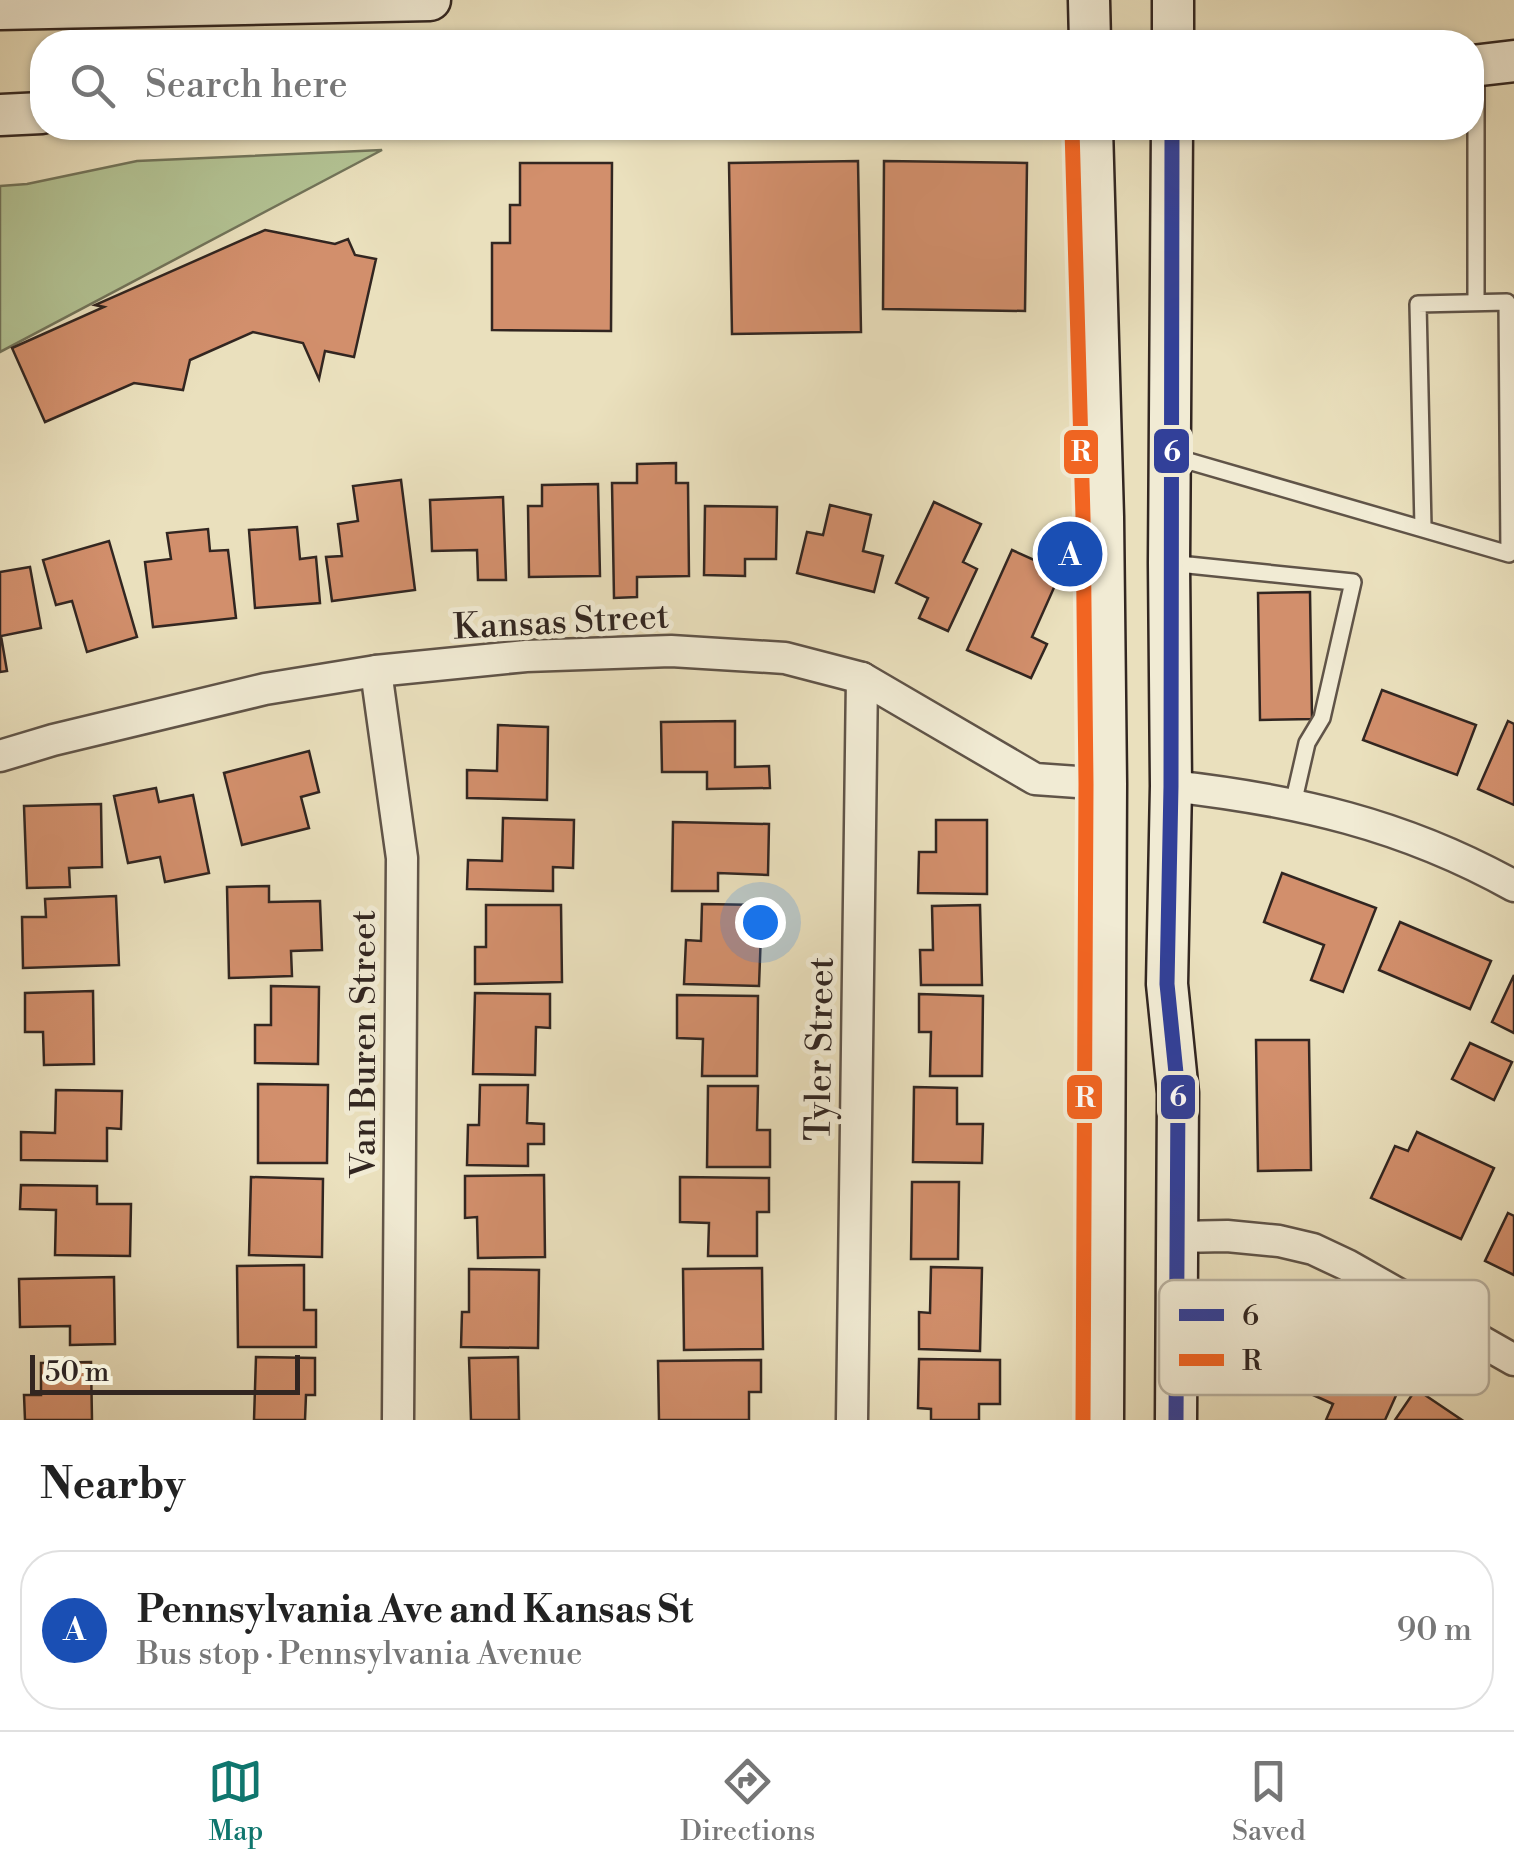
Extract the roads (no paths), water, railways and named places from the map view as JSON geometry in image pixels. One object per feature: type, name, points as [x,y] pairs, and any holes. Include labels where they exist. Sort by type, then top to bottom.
[{"type":"main road","points":[[0,10],[430,0]]},
{"type":"main road","points":[[1089,0],[1090,30]]},
{"type":"main road","points":[[1173,0],[1173,30]]},
{"type":"main road","points":[[0,115],[30,114]]},
{"type":"main road","points":[[1092,140],[1106,784],[1104,1420]]},
{"type":"main road","points":[[1172,140],[1167,984],[1178,1092],[1176,1280]]},
{"type":"street","name":"Kansas Street","points":[[0,756],[264,689],[376,671],[526,656],[671,651],[785,658],[862,678],[1035,779],[1106,784]]},
{"type":"street","name":"Van Buren Street","points":[[376,671],[402,858],[398,1420]]},
{"type":"street","name":"Tyler Street","points":[[852,1420],[862,678]]},
{"type":"street","points":[[1171,786],[1231,792],[1339,813],[1450,854],[1514,886]]},
{"type":"street","points":[[1176,1237],[1279,1240],[1313,1249],[1374,1280]]},
{"type":"street","points":[[1489,1346],[1514,1360]]},
{"type":"lane","points":[[1484,129],[1487,64]]},
{"type":"lane","points":[[1476,302],[1483,140]]},
{"type":"lane","points":[[1170,456],[1509,554],[1506,302],[1418,304],[1423,527]]},
{"type":"lane","points":[[1169,564],[1353,582],[1322,718],[1307,744],[1293,804]]},
{"type":"place","name":"Pennsylvania Ave and Kansas St","points":[[1070,554]]}]
